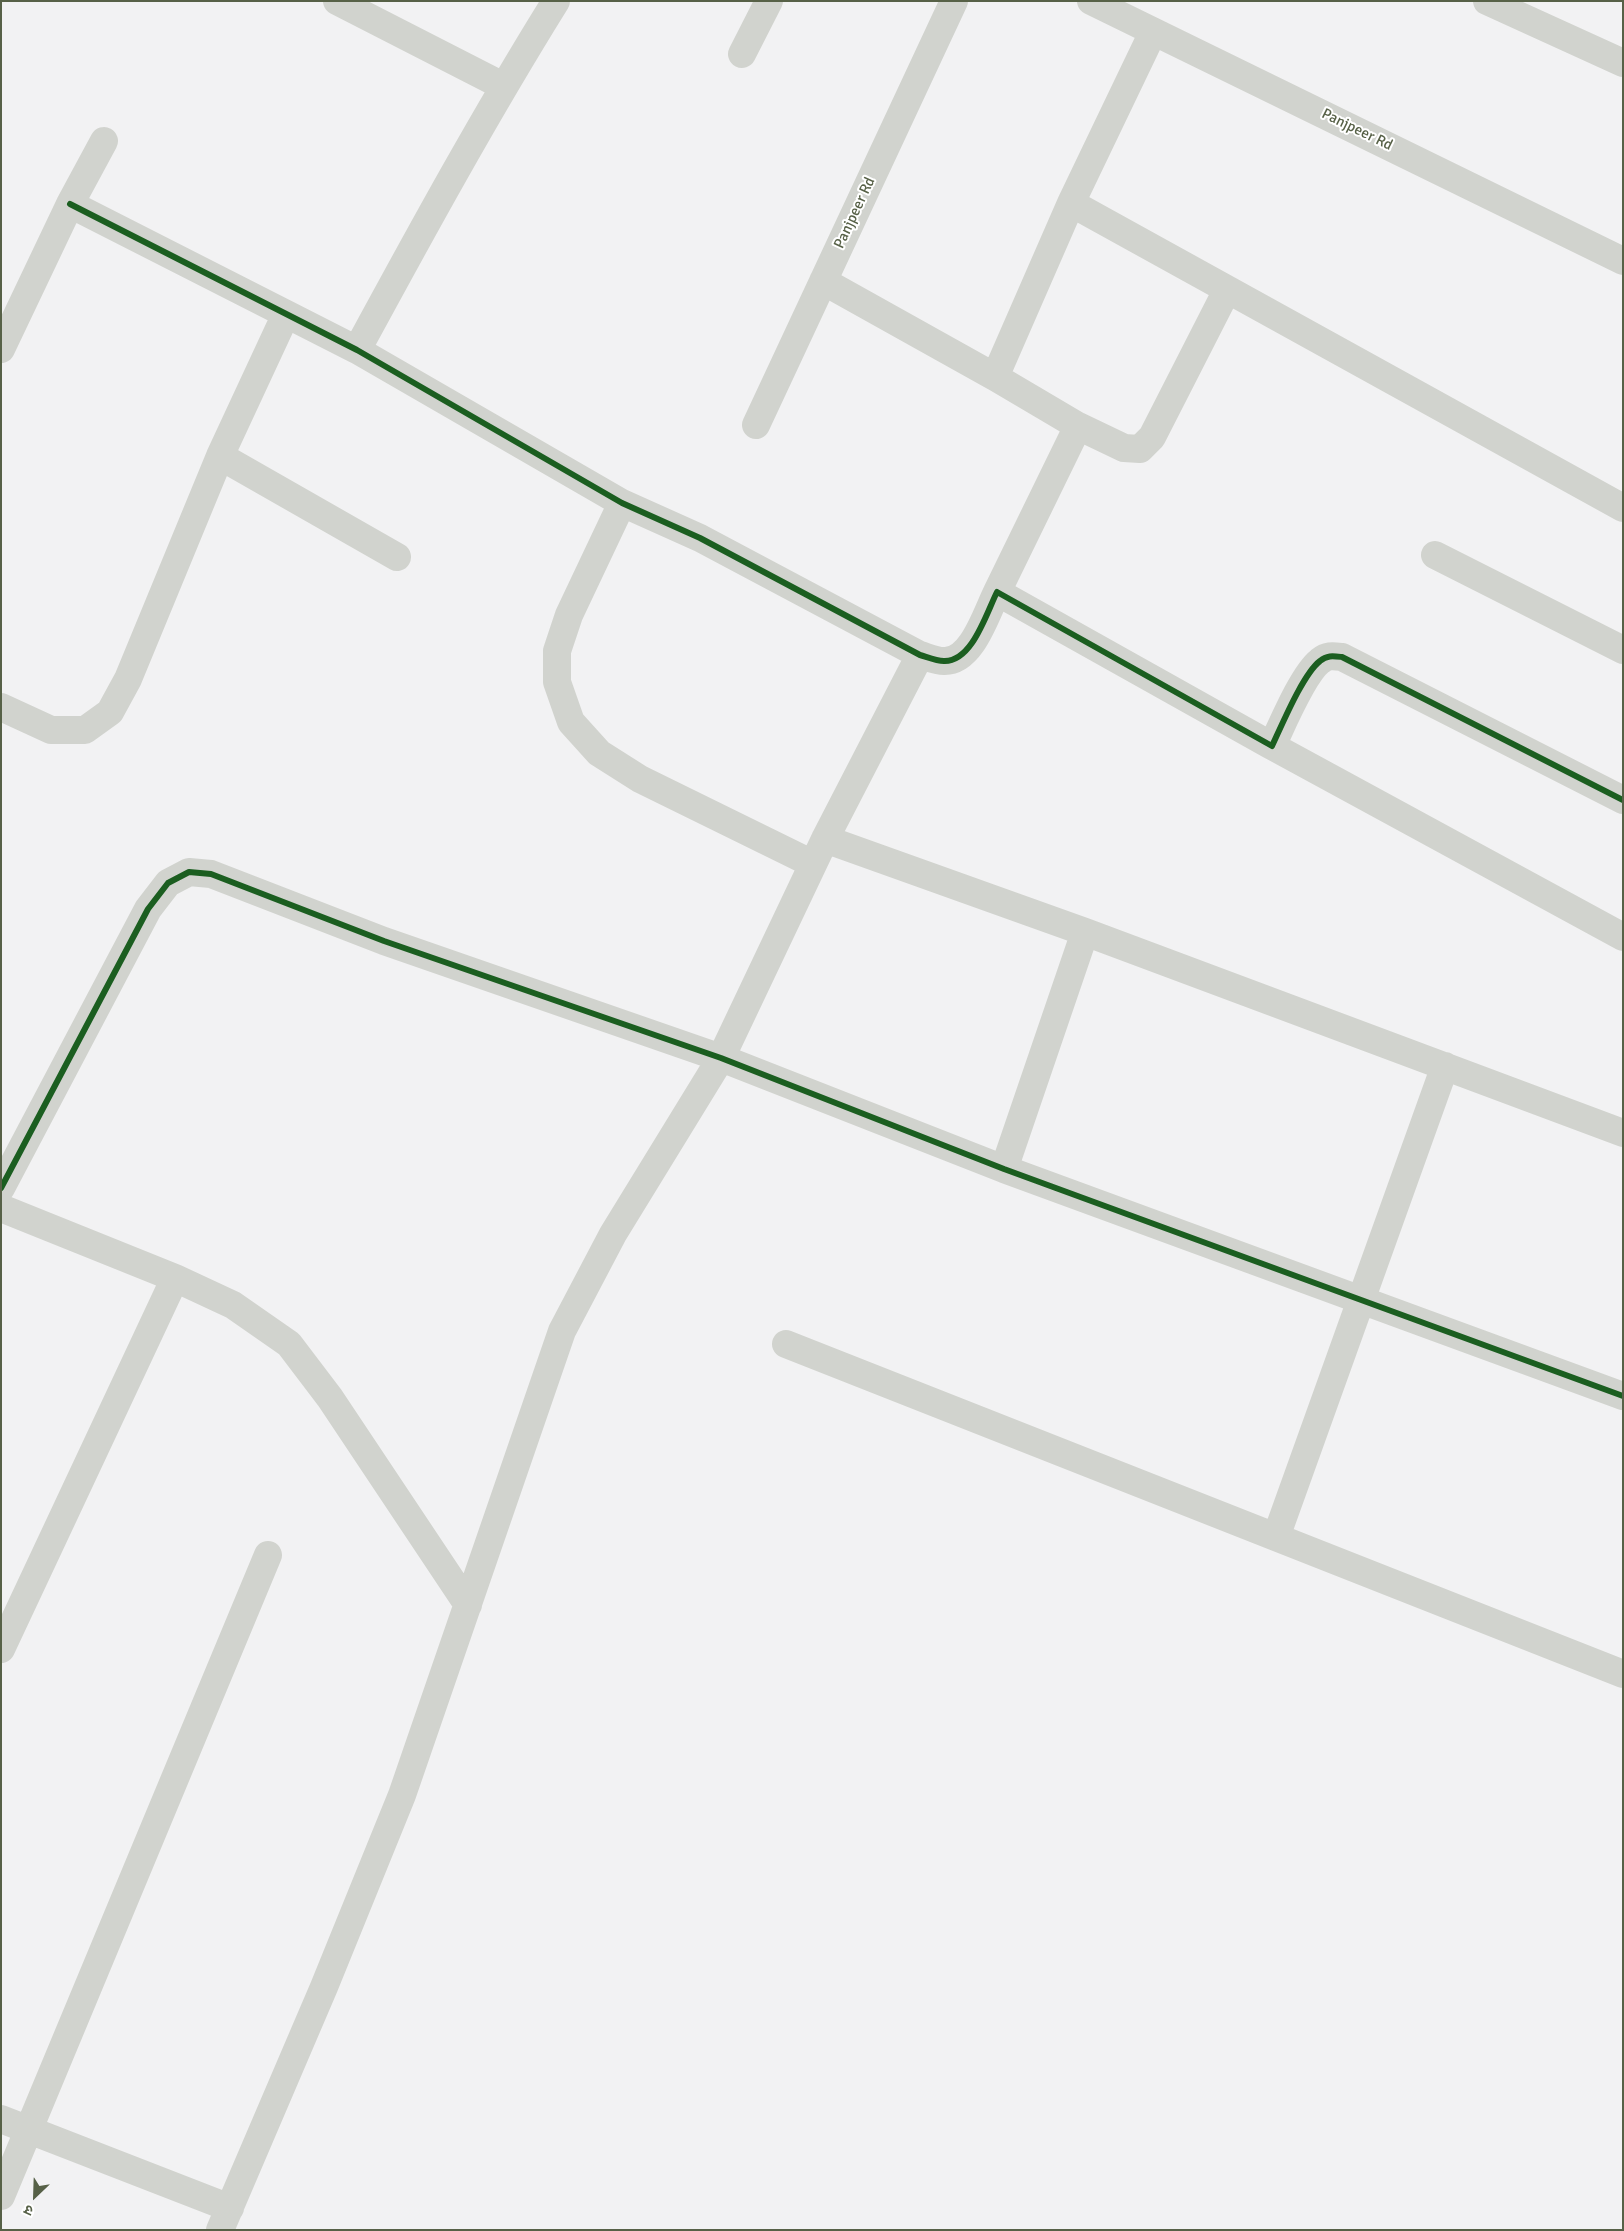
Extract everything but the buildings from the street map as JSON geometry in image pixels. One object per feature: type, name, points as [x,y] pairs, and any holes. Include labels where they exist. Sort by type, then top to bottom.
[{"type":"street","points":[[337,1],[503,86]]},
{"type":"street","points":[[357,350],[419,234],[503,86],[556,1]]},
{"type":"street","points":[[742,54],[770,1]]},
{"type":"street","name":"Panjpeer Rd","points":[[756,425],[954,1]]},
{"type":"street","name":"Panjpeer Rd","points":[[1091,1],[1623,261]]},
{"type":"street","points":[[1487,1],[1623,63]]},
{"type":"street","points":[[995,377],[1071,203],[1153,32]]},
{"type":"street","points":[[1,349],[70,204],[104,141]]},
{"type":"street","points":[[1071,203],[1623,508]]},
{"type":"street","points":[[70,204],[357,350],[622,502],[700,538],[920,655],[944,661],[960,658],[971,645],[1078,426]]},
{"type":"street","points":[[823,282],[995,377],[1078,426],[1124,448],[1140,449],[1152,437],[1227,290]]},
{"type":"street","points":[[1,707],[51,730],[85,730],[110,712],[128,679],[220,456],[286,314]]},
{"type":"street","points":[[220,456],[396,557]]},
{"type":"street","points":[[622,502],[569,615],[557,651],[557,682],[571,722],[600,753],[640,779],[813,864]]},
{"type":"street","points":[[1435,555],[1623,650]]},
{"type":"street","points":[[997,592],[1272,746],[1623,937]]},
{"type":"street","points":[[1,2119],[225,2219],[402,1794],[562,1331],[613,1234],[722,1058],[825,839],[920,655]]},
{"type":"street","points":[[1272,746],[1309,674],[1319,661],[1329,656],[1342,657],[1623,800]]},
{"type":"street","points":[[825,839],[1085,932],[1623,1134]]},
{"type":"street","points":[[1,1188],[148,909],[168,883],[188,872],[211,874],[384,942],[722,1058],[1004,1169],[1361,1302],[1623,1396]]},
{"type":"street","points":[[1004,1169],[1085,932]]},
{"type":"street","points":[[1276,1538],[1445,1066]]},
{"type":"street","points":[[1,1208],[175,1278],[233,1305],[289,1344],[330,1398],[468,1605]]},
{"type":"street","points":[[1,1649],[175,1278]]},
{"type":"street","points":[[786,1344],[1623,1674]]},
{"type":"street","points":[[1,2196],[268,1555]]},
{"type":"cycle path","points":[[70,204],[357,350],[622,503],[700,538],[920,655],[944,661],[954,659],[963,654],[977,635],[997,592],[1272,746],[1293,701],[1313,668],[1325,658],[1333,656],[1342,657],[1623,800]]},
{"type":"cycle path","points":[[1,1188],[148,909],[168,883],[189,872],[211,874],[384,941],[721,1058],[1004,1169],[1623,1396]]}]
